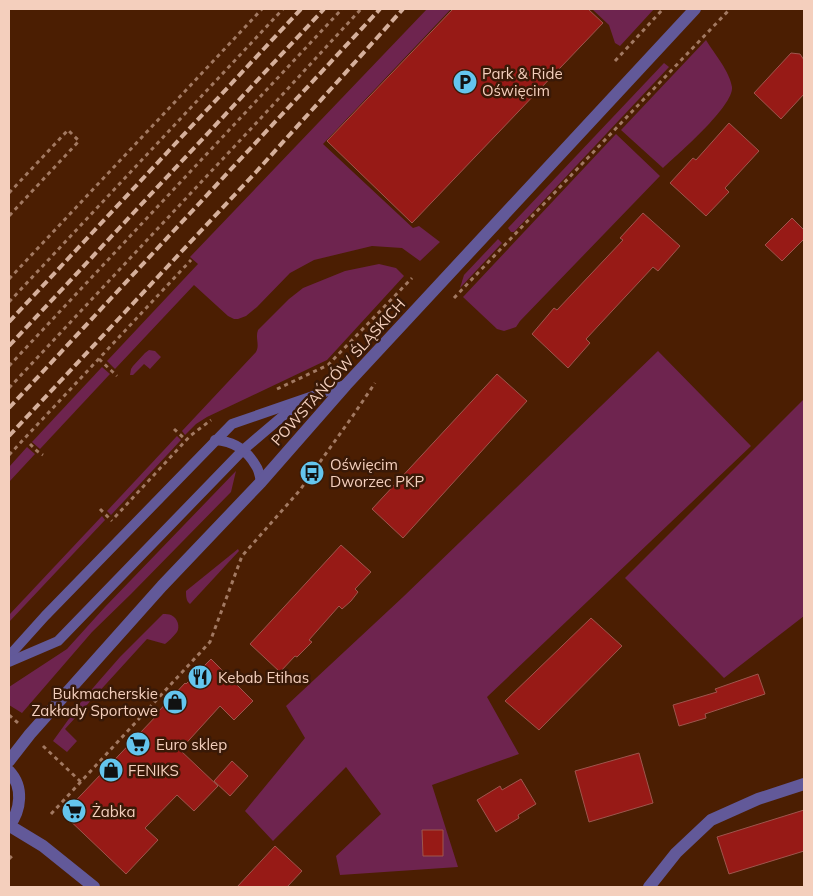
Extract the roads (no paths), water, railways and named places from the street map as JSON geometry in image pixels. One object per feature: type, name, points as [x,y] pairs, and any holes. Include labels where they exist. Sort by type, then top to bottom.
[{"type":"street","name":"POWSTAŃCÓW ŚLĄSKICH","points":[[9,761],[30,734],[162,586],[261,482],[346,385],[695,9]]},
{"type":"street","points":[[9,771],[16,783],[20,798],[17,812],[9,826],[43,846],[94,887]]},
{"type":"street","points":[[649,887],[676,853],[711,820],[758,799],[804,784]]},
{"type":"lane","points":[[9,656],[44,616],[232,424],[346,385]]},
{"type":"lane","points":[[9,662],[58,641],[243,450],[301,401]]},
{"type":"lane","points":[[215,440],[226,441],[243,450],[257,466],[261,482]]},
{"type":"railway","points":[[9,322],[301,9]]},
{"type":"railway","points":[[9,346],[324,9]]},
{"type":"railway","points":[[9,408],[380,9]]},
{"type":"railway","points":[[9,436],[256,172],[403,9]]},
{"type":"place","name":"Park & Ride Oświęcim","points":[[465,82]]},
{"type":"place","name":"Oświęcim Dworzec PKP","points":[[312,473]]},
{"type":"place","name":"Kebab Etihas","points":[[200,677]]},
{"type":"place","name":"Bukmacherskie Zakłady Sportowe","points":[[175,702]]},
{"type":"place","name":"Euro sklep","points":[[138,744]]},
{"type":"place","name":"FENIKS","points":[[111,770]]},
{"type":"place","name":"Żabka","points":[[74,811]]}]
